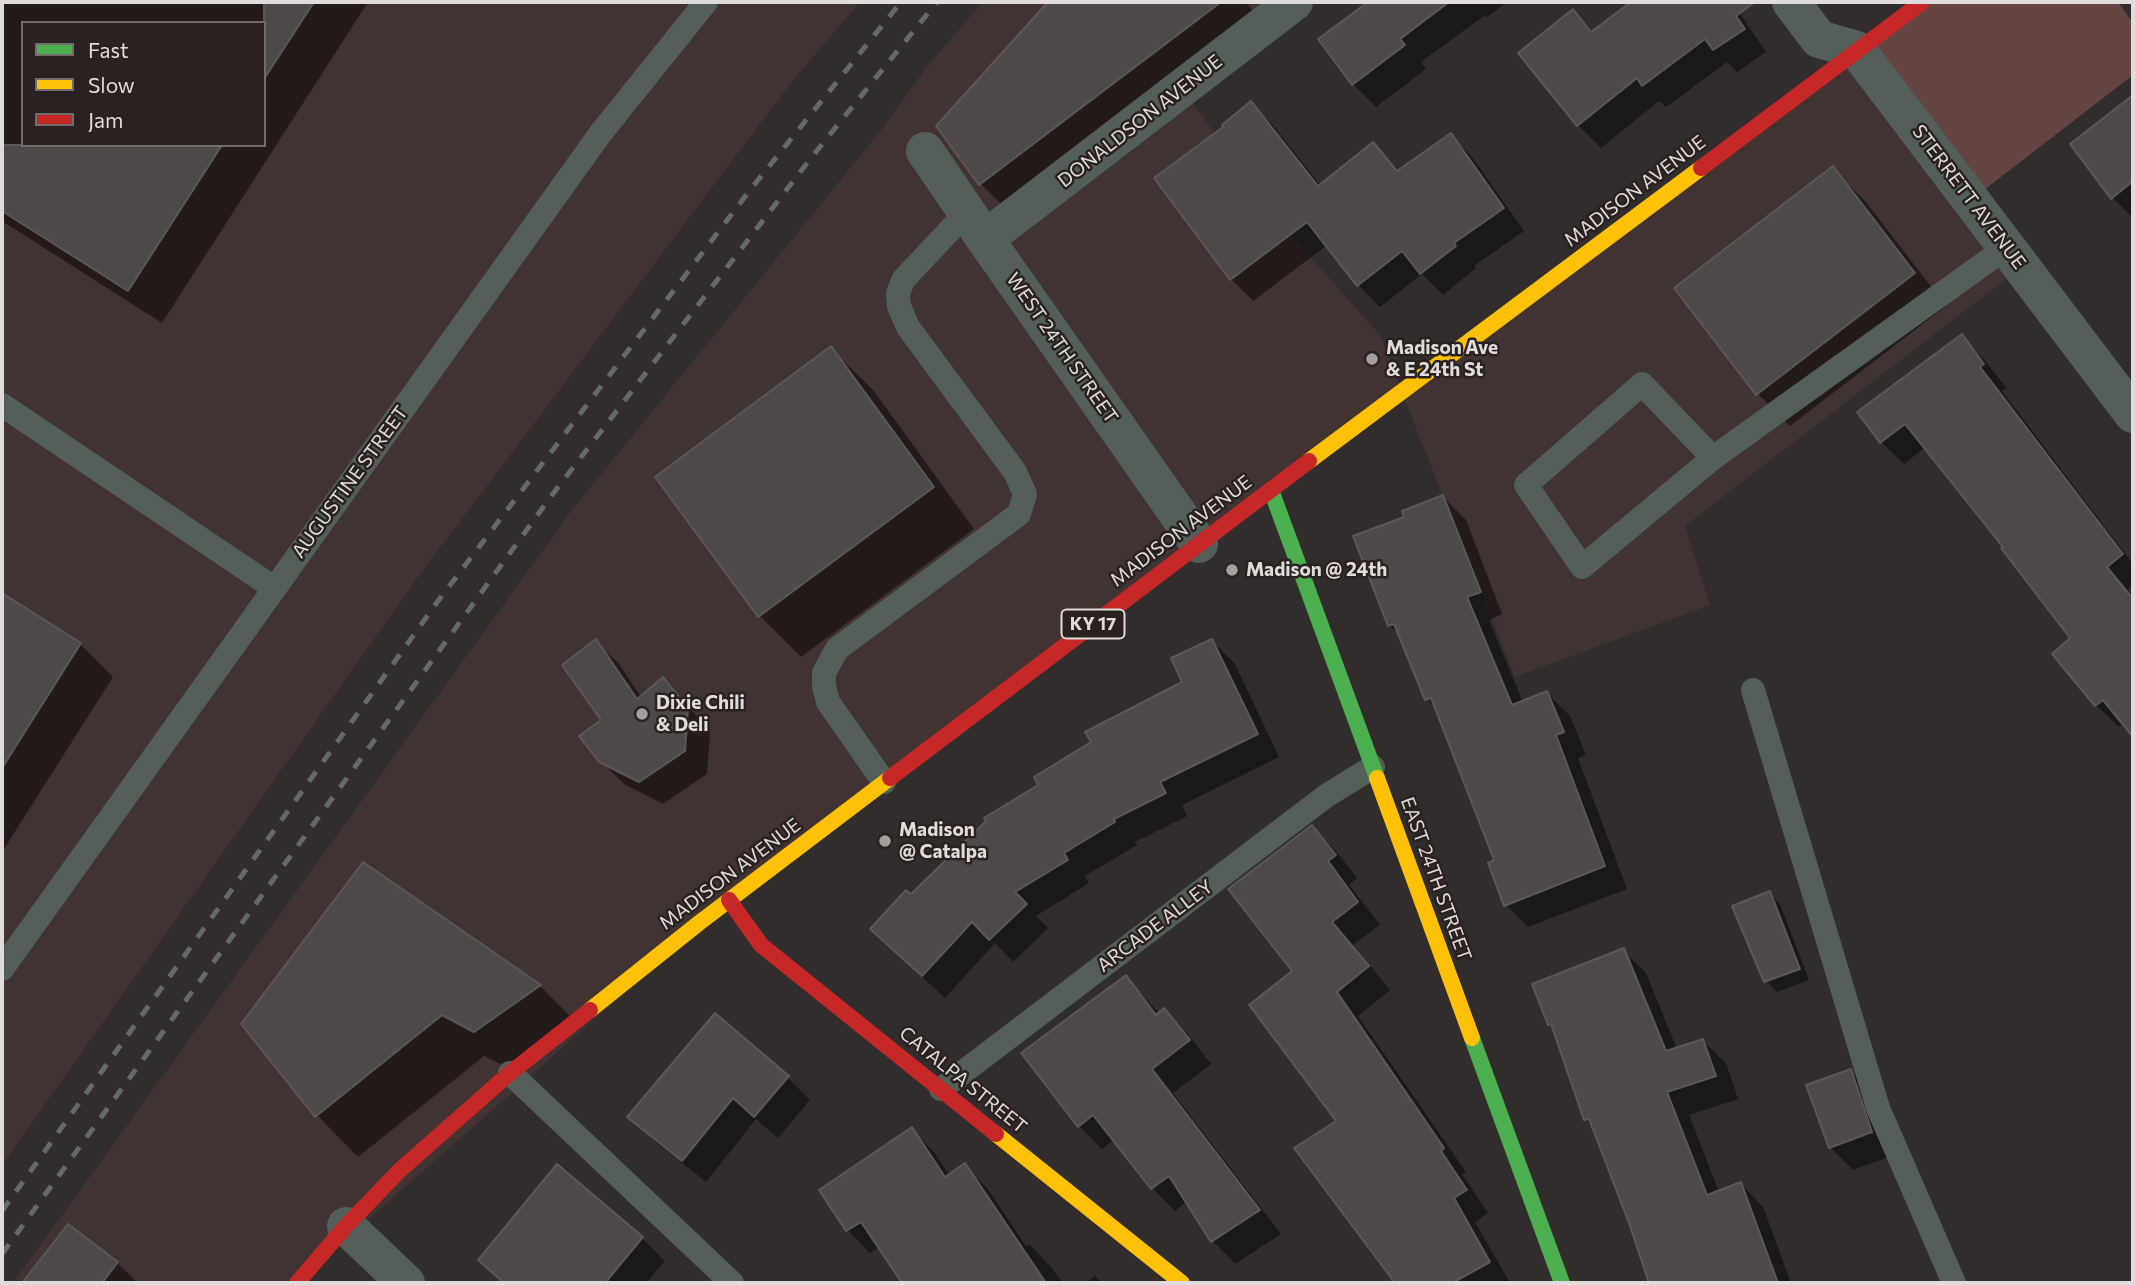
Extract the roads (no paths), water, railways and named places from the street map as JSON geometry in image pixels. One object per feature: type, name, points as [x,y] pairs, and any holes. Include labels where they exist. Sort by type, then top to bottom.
[{"type":"main road","name":"MADISON AVENUE","points":[[297,1283],[346,1226],[400,1170],[510,1073],[729,900],[1922,2]]},
{"type":"main road","name":"EAST 24TH STREET","points":[[1271,490],[1562,1283]]},
{"type":"main road","name":"CATALPA STREET","points":[[729,900],[761,945],[1182,1283]]},
{"type":"street","name":"DONALDSON AVENUE","points":[[976,226],[1294,2]]},
{"type":"street","points":[[1791,2],[1819,38],[1857,50]]},
{"type":"street","name":"STERRETT AVENUE","points":[[1857,50],[2133,414]]},
{"type":"street","name":"WEST 24TH STREET","points":[[925,151],[1199,544]]},
{"type":"street","points":[[346,1226],[406,1283]]},
{"type":"lane","name":"AUGUSTINE STREET","points":[[2,969],[600,134],[706,2]]},
{"type":"lane","points":[[884,782],[828,702],[824,673],[837,649],[1019,514],[1025,494],[1014,472],[908,327],[900,306],[898,294],[903,280],[976,226]]},
{"type":"lane","points":[[1713,458],[1642,384],[1526,485],[1581,567],[1713,458],[2007,247]]},
{"type":"lane","points":[[2,405],[274,588]]},
{"type":"lane","points":[[1753,690],[1878,1108],[1954,1283]]},
{"type":"lane","name":"ARCADE ALLEY","points":[[941,1089],[1326,796],[1373,767]]},
{"type":"lane","points":[[510,1073],[732,1283]]},
{"type":"railway","points":[[2,1211],[438,601],[750,190],[901,2]]},
{"type":"railway","points":[[2,1254],[552,495],[811,158],[937,2]]},
{"type":"place","name":"Madison Ave & E 24th St","points":[[1372,359]]},
{"type":"place","name":"Madison @ 24th","points":[[1232,570]]},
{"type":"place","name":"Dixie Chili & Deli","points":[[642,714]]},
{"type":"place","name":"Madison @ Catalpa","points":[[885,841]]}]
